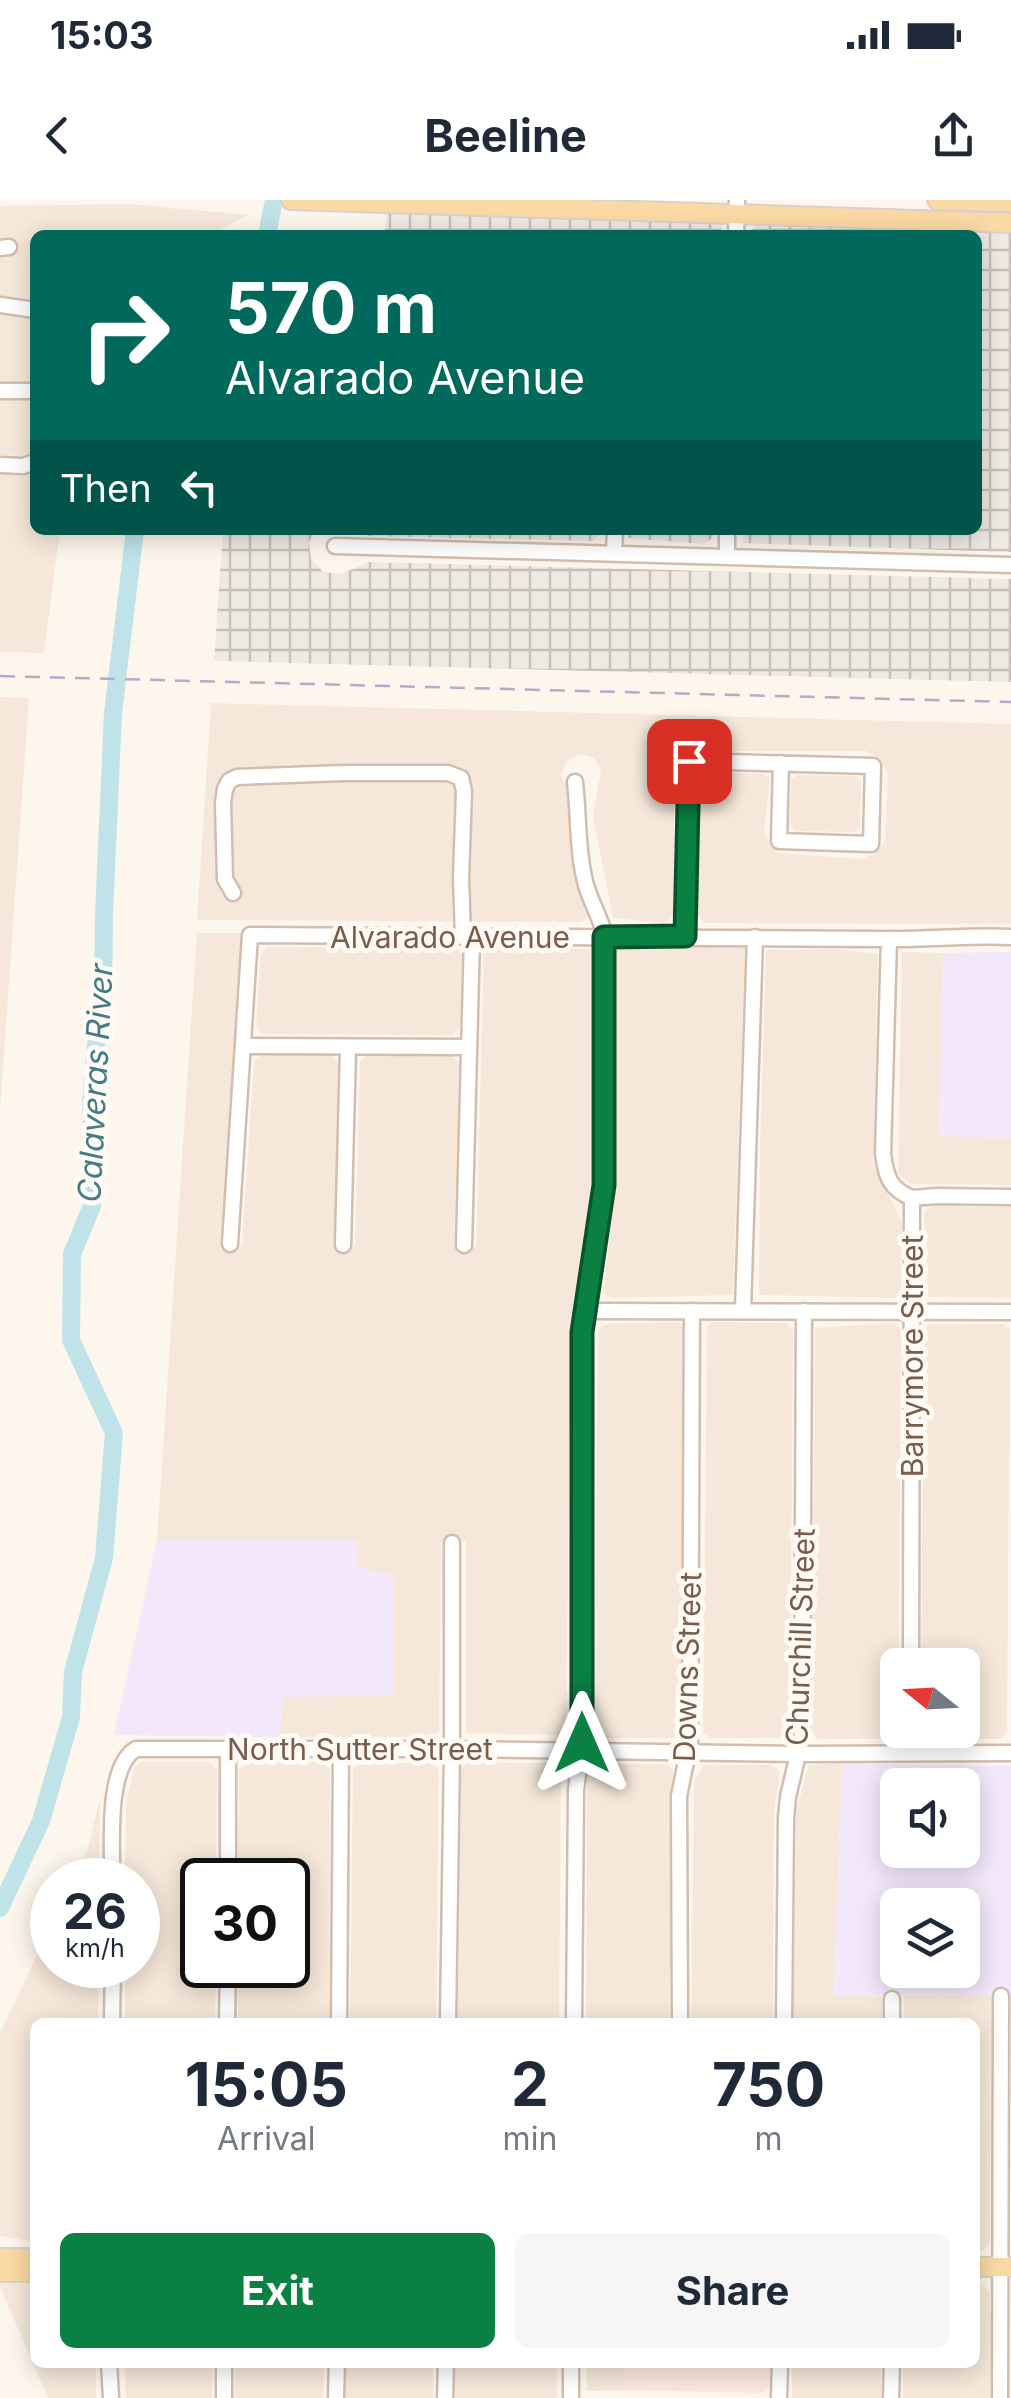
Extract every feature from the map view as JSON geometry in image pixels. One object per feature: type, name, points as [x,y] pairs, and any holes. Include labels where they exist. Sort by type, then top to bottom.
[{"type":"main road","points":[[292,200],[736,208],[1011,222]]},
{"type":"main road","points":[[937,200],[1011,202]]},
{"type":"main road","points":[[0,2258],[30,2258]]},
{"type":"main road","points":[[980,2267],[1006,2267]]},
{"type":"main road","points":[[0,2272],[30,2272]]},
{"type":"street","points":[[0,305],[30,309]]},
{"type":"street","points":[[0,391],[30,391]]},
{"type":"street","points":[[0,466],[30,464]]},
{"type":"street","points":[[614,554],[615,535]]},
{"type":"street","points":[[727,556],[728,535]]},
{"type":"street","points":[[334,546],[1011,565]]},
{"type":"street","points":[[685,936],[689,761],[781,763],[873,766],[871,844],[779,841],[781,763]]},
{"type":"street","points":[[233,893],[224,879],[223,803],[230,781],[344,773],[448,773],[461,778],[461,878],[468,937],[464,1245]]},
{"type":"street","points":[[574,2018],[576,1790],[582,1752],[582,1360],[604,1185],[604,937],[602,920],[587,887],[575,782]]},
{"type":"street","name":"Alvarado Avenue","points":[[243,1046],[250,935],[889,940],[1011,937]]},
{"type":"street","points":[[743,1310],[755,937]]},
{"type":"street","name":"Barrymore Street","points":[[889,940],[884,1166],[896,1190],[912,1198],[911,1648]]},
{"type":"street","points":[[230,1244],[243,1046],[468,1047]]},
{"type":"street","points":[[343,1245],[348,1048]]},
{"type":"street","points":[[912,1198],[1011,1197]]},
{"type":"street","points":[[586,1311],[1011,1312]]},
{"type":"street","name":"Downs Street","points":[[680,2018],[679,1796],[690,1742],[692,1311]]},
{"type":"street","name":"Churchill Street","points":[[784,2018],[786,1818],[802,1737],[804,1311]]},
{"type":"street","points":[[448,2018],[452,1543]]},
{"type":"street","name":"North Sutter Street","points":[[112,1858],[112,1808],[120,1766],[129,1753],[145,1748],[1011,1753]]},
{"type":"street","points":[[228,1749],[228,1858]]},
{"type":"street","points":[[339,2018],[341,1750]]},
{"type":"street","points":[[112,1988],[112,2018]]},
{"type":"street","points":[[227,2018],[228,1988]]},
{"type":"street","points":[[1000,2398],[1006,2267],[1006,2086],[1001,1996]]},
{"type":"street","points":[[892,1999],[892,2018]]},
{"type":"street","points":[[109,2368],[111,2398]]},
{"type":"street","points":[[224,2368],[224,2398]]},
{"type":"street","points":[[336,2398],[337,2368]]},
{"type":"street","points":[[445,2398],[446,2368]]},
{"type":"street","points":[[571,2398],[572,2368]]},
{"type":"street","points":[[779,2398],[780,2368]]},
{"type":"street","points":[[892,2368],[892,2398]]},
{"type":"shaded area","points":[[130,204],[248,215],[219,230],[30,230],[30,302],[0,297],[0,253],[14,251],[14,241],[0,242],[0,206]]},
{"type":"shaded area","points":[[386,213],[722,223],[721,230],[385,230]]},
{"type":"shaded area","points":[[756,225],[915,230],[752,230]]},
{"type":"shaded area","points":[[982,232],[1011,233],[1011,552],[743,543],[743,535],[982,535]]},
{"type":"shaded area","points":[[0,312],[30,319],[30,384],[0,384]]},
{"type":"shaded area","points":[[0,395],[30,395],[30,455],[0,455]]},
{"type":"shaded area","points":[[30,468],[30,535],[59,535],[44,653],[0,652],[0,470]]},
{"type":"shaded area","points":[[223,535],[312,535],[309,542],[311,559],[323,572],[341,574],[369,562],[1011,579],[1011,682],[214,661]]},
{"type":"shaded area","points":[[365,535],[600,535],[593,541]]},
{"type":"shaded area","points":[[628,535],[713,535],[705,544]]},
{"type":"shaded area","points":[[0,697],[29,698],[0,1111]]},
{"type":"shaded area","points":[[211,703],[1011,724],[1011,924],[705,923],[696,914],[700,781],[709,772],[764,774],[770,779],[764,833],[777,853],[860,859],[875,854],[885,841],[888,776],[881,759],[866,751],[731,751],[700,746],[683,752],[674,767],[674,914],[666,923],[613,918],[593,817],[601,770],[594,758],[581,754],[567,760],[561,775],[571,797],[588,917],[581,922],[197,920]]},
{"type":"shaded area","points":[[797,775],[856,776],[861,782],[860,827],[854,832],[796,831],[790,825],[791,780]]},
{"type":"shaded area","points":[[197,933],[241,933],[221,1246],[242,1246],[254,1061],[261,1055],[332,1056],[338,1062],[334,1247],[355,1246],[360,1062],[366,1056],[452,1056],[459,1063],[454,1247],[476,1247],[484,954],[490,948],[590,949],[590,1195],[571,1320],[566,1735],[466,1733],[466,1541],[441,1541],[439,1732],[432,1737],[280,1737],[283,1697],[358,1568],[358,1540],[157,1540]]},
{"type":"shaded area","points":[[745,945],[733,1295],[611,1298],[603,1292],[616,1188],[613,948]]},
{"type":"shaded area","points":[[267,947],[455,948],[462,954],[460,1028],[453,1035],[263,1034],[256,1027],[261,953]]},
{"type":"shaded area","points":[[835,949],[878,954],[873,1164],[902,1222],[901,1293],[894,1298],[759,1295],[766,950]]},
{"type":"shaded area","points":[[902,952],[943,953],[939,1136],[1011,1138],[1011,1185],[911,1184],[898,1173]]},
{"type":"shaded area","points":[[1011,952],[1011,1138],[939,1136],[943,953]]},
{"type":"shaded area","points":[[931,1206],[1011,1207],[1011,1298],[928,1297],[924,1213]]},
{"type":"shaded area","points":[[678,1322],[684,1328],[681,1731],[675,1738],[602,1738],[594,1731],[598,1330],[605,1324]]},
{"type":"shaded area","points":[[713,1322],[786,1323],[793,1329],[790,1732],[782,1738],[711,1738],[703,1733],[707,1327]]},
{"type":"shaded area","points":[[894,1323],[901,1330],[899,1648],[880,1648],[880,1739],[818,1739],[812,1732],[815,1328]]},
{"type":"shaded area","points":[[930,1324],[1003,1324],[1010,1330],[1007,1733],[1000,1739],[980,1739],[980,1648],[921,1648],[924,1329]]},
{"type":"shaded area","points":[[157,1540],[358,1540],[358,1567],[394,1575],[394,1695],[283,1697],[280,1737],[114,1735]]},
{"type":"shaded area","points":[[141,1762],[209,1762],[217,1769],[216,1858],[180,1858],[180,1988],[216,1988],[215,2018],[125,2018],[125,1988],[160,1988],[160,1858],[125,1858],[126,1804],[134,1768]]},
{"type":"shaded area","points":[[247,1762],[322,1762],[330,1770],[329,2018],[238,2018],[238,1988],[310,1988],[310,1858],[238,1858],[239,1769]]},
{"type":"shaded area","points":[[359,1763],[431,1763],[439,1770],[436,2018],[350,2018],[353,1768]]},
{"type":"shaded area","points":[[468,1763],[554,1763],[561,1768],[559,2018],[458,2018],[461,1768]]},
{"type":"shaded area","points":[[842,1763],[834,1994],[882,1996],[882,2018],[793,2018],[796,1811],[809,1765]]},
{"type":"shaded area","points":[[842,1763],[1011,1766],[1011,1996],[834,1995]]},
{"type":"shaded area","points":[[595,1764],[665,1764],[673,1770],[669,2018],[586,2018],[587,1776]]},
{"type":"shaded area","points":[[704,1765],[772,1765],[780,1771],[774,1813],[773,2018],[691,2018],[694,1780]]},
{"type":"shaded area","points":[[100,1799],[99,1858],[84,1858]]},
{"type":"shaded area","points":[[30,1970],[30,1988],[99,1988],[98,2018],[30,2018],[30,2241],[0,2236],[0,2033]]},
{"type":"shaded area","points":[[904,1996],[991,1996],[990,2245],[983,2250],[980,2018],[904,2018]]},
{"type":"shaded area","points":[[0,2279],[30,2280],[30,2356]]},
{"type":"shaded area","points":[[983,2285],[990,2291],[990,2398],[903,2398],[903,2368],[980,2368]]},
{"type":"shaded area","points":[[35,2368],[96,2368],[96,2398],[48,2398]]},
{"type":"shaded area","points":[[125,2368],[213,2368],[212,2398],[126,2398]]},
{"type":"shaded area","points":[[235,2368],[324,2368],[323,2398],[235,2398]]},
{"type":"shaded area","points":[[346,2368],[433,2368],[433,2398],[346,2398]]},
{"type":"shaded area","points":[[455,2368],[557,2368],[557,2398],[455,2398]]},
{"type":"shaded area","points":[[586,2368],[624,2368],[625,2390],[587,2391]]},
{"type":"shaded area","points":[[624,2368],[770,2368],[770,2387],[762,2393],[625,2390]]},
{"type":"shaded area","points":[[792,2368],[881,2368],[881,2398],[792,2398]]},
{"type":"waterway","name":"Calaveras River","points":[[268,230],[274,200]]},
{"type":"waterway","name":"Calaveras River","points":[[0,1908],[41,1821],[71,1717],[73,1672],[104,1558],[114,1433],[71,1340],[72,1254],[92,1206],[91,1104],[103,1008],[113,713],[134,535]]},
{"type":"railway","points":[[0,676],[1011,702]]},
{"type":"route","points":[[582,1743],[582,1332],[604,1185],[604,937],[685,936],[689,761]]}]
